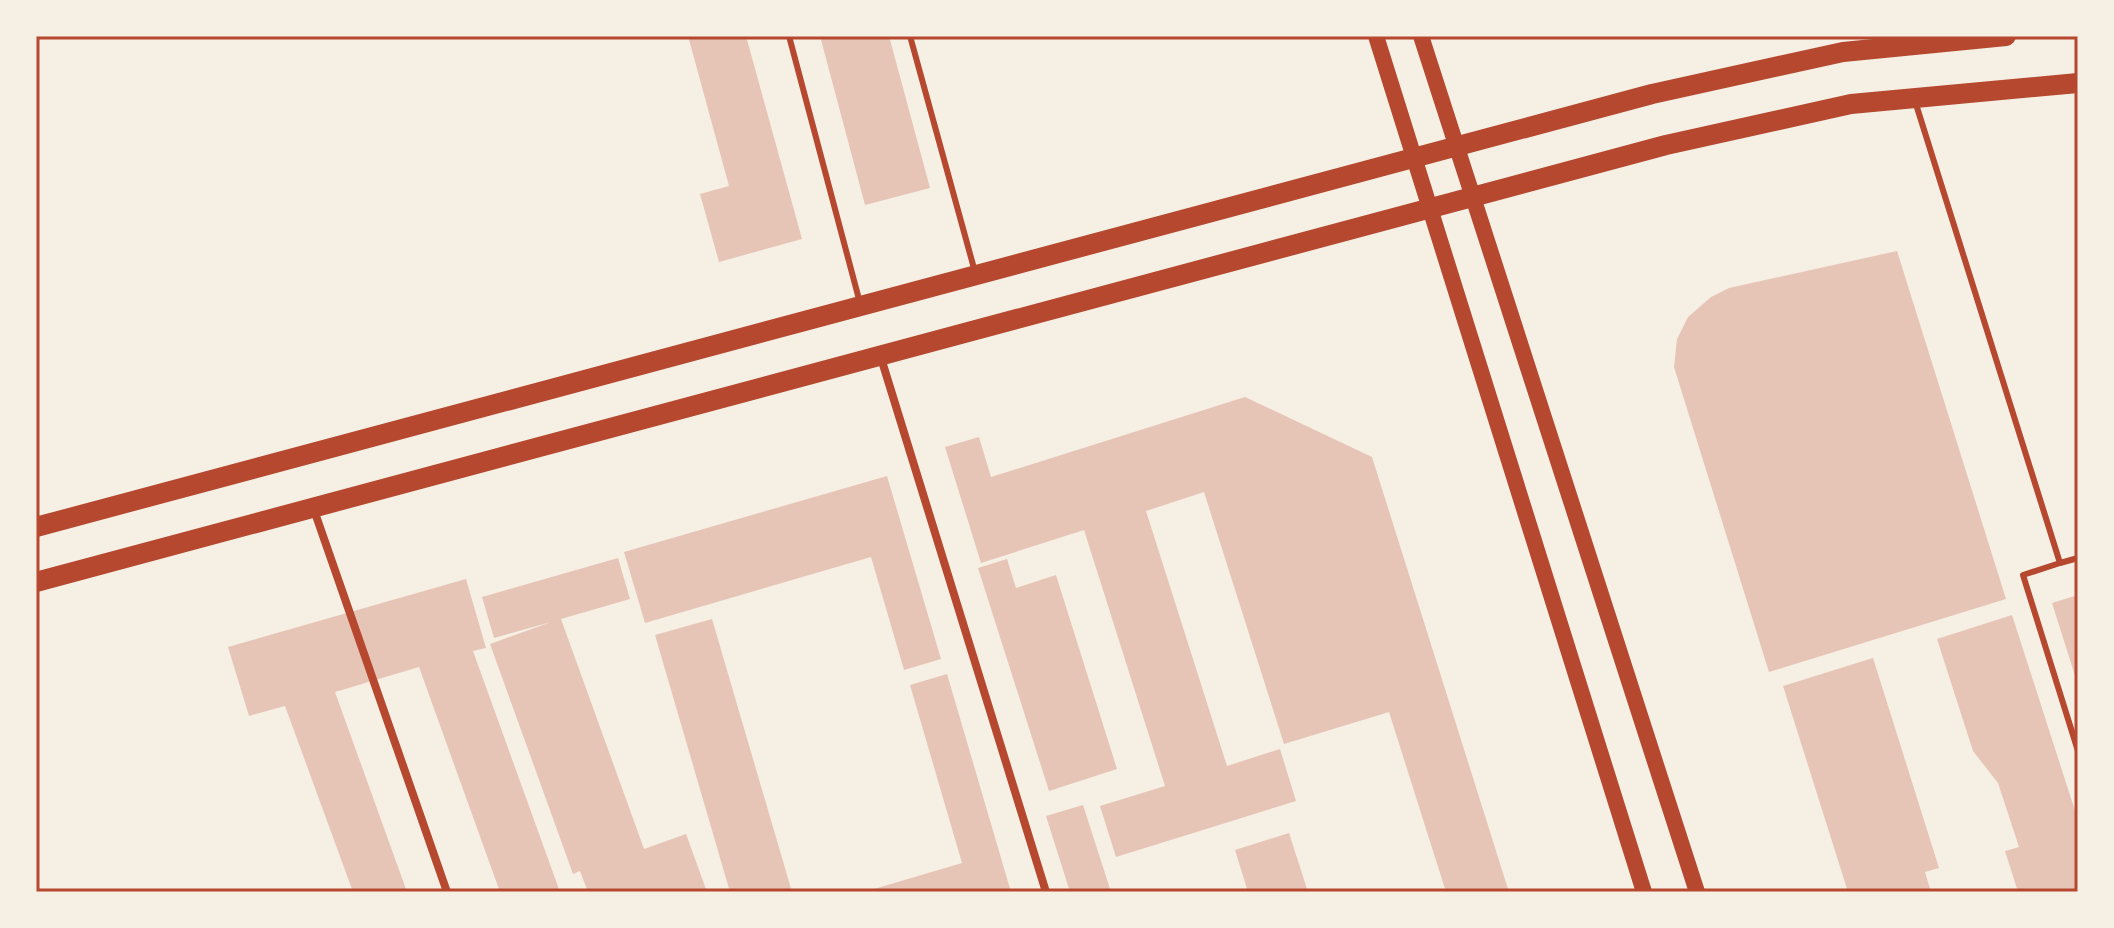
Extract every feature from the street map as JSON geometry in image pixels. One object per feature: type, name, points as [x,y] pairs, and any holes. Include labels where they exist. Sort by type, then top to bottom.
[{"type":"main road","points":[[1376,36],[1644,892]]},
{"type":"main road","points":[[1421,36],[1697,892]]},
{"type":"main road","points":[[36,527],[1738,73],[1843,52],[2006,36]]},
{"type":"main road","points":[[36,582],[1735,129],[1851,104],[2078,83]]},
{"type":"street","points":[[881,357],[1046,892]]},
{"type":"street","points":[[313,509],[447,892]]},
{"type":"lane","points":[[789,36],[862,307]]},
{"type":"lane","points":[[910,36],[977,277]]},
{"type":"lane","points":[[1914,97],[2060,563]]},
{"type":"lane","points":[[2078,558],[2023,575],[2078,751]]},
{"type":"building","points":[[688,36],[746,36],[802,239],[719,262],[700,194],[729,186]]},
{"type":"building","points":[[820,36],[889,36],[930,188],[865,205]]},
{"type":"building","points":[[1897,251],[2006,599],[1769,672],[1674,367],[1677,339],[1688,317],[1711,297],[1729,288]]},
{"type":"building","points":[[1245,397],[1372,457],[1508,889],[1446,892],[1389,712],[1284,744],[1204,492],[1146,511],[1227,766],[1280,749],[1296,801],[1116,857],[1100,806],[1165,786],[1084,530],[981,563],[945,447],[979,437],[991,477]]},
{"type":"building","points":[[887,476],[941,659],[904,670],[871,557],[645,623],[624,552]]},
{"type":"building","points":[[618,558],[630,599],[561,619],[644,849],[686,834],[707,892],[588,892],[580,871],[573,874],[490,644],[551,622],[494,638],[482,597]]},
{"type":"building","points":[[1007,559],[1016,588],[1056,575],[1117,769],[1049,791],[978,568]]},
{"type":"building","points":[[466,579],[486,648],[473,651],[560,892],[500,892],[419,667],[335,692],[407,892],[353,892],[285,706],[249,716],[228,647]]},
{"type":"building","points":[[2078,595],[2078,682],[2077,682],[2052,603]]},
{"type":"building","points":[[2012,615],[2078,820],[2078,892],[2018,892],[2005,851],[2019,847],[1998,783],[1973,751],[1937,639]]},
{"type":"building","points":[[712,619],[792,892],[730,892],[655,635]]},
{"type":"building","points":[[1873,658],[1939,868],[1925,872],[1931,892],[1848,892],[1783,686]]},
{"type":"building","points":[[947,674],[1011,892],[864,892],[962,863],[910,685]]},
{"type":"building","points":[[1083,805],[1111,892],[1070,892],[1046,816]]},
{"type":"building","points":[[1289,833],[1308,892],[1248,892],[1235,850]]}]
